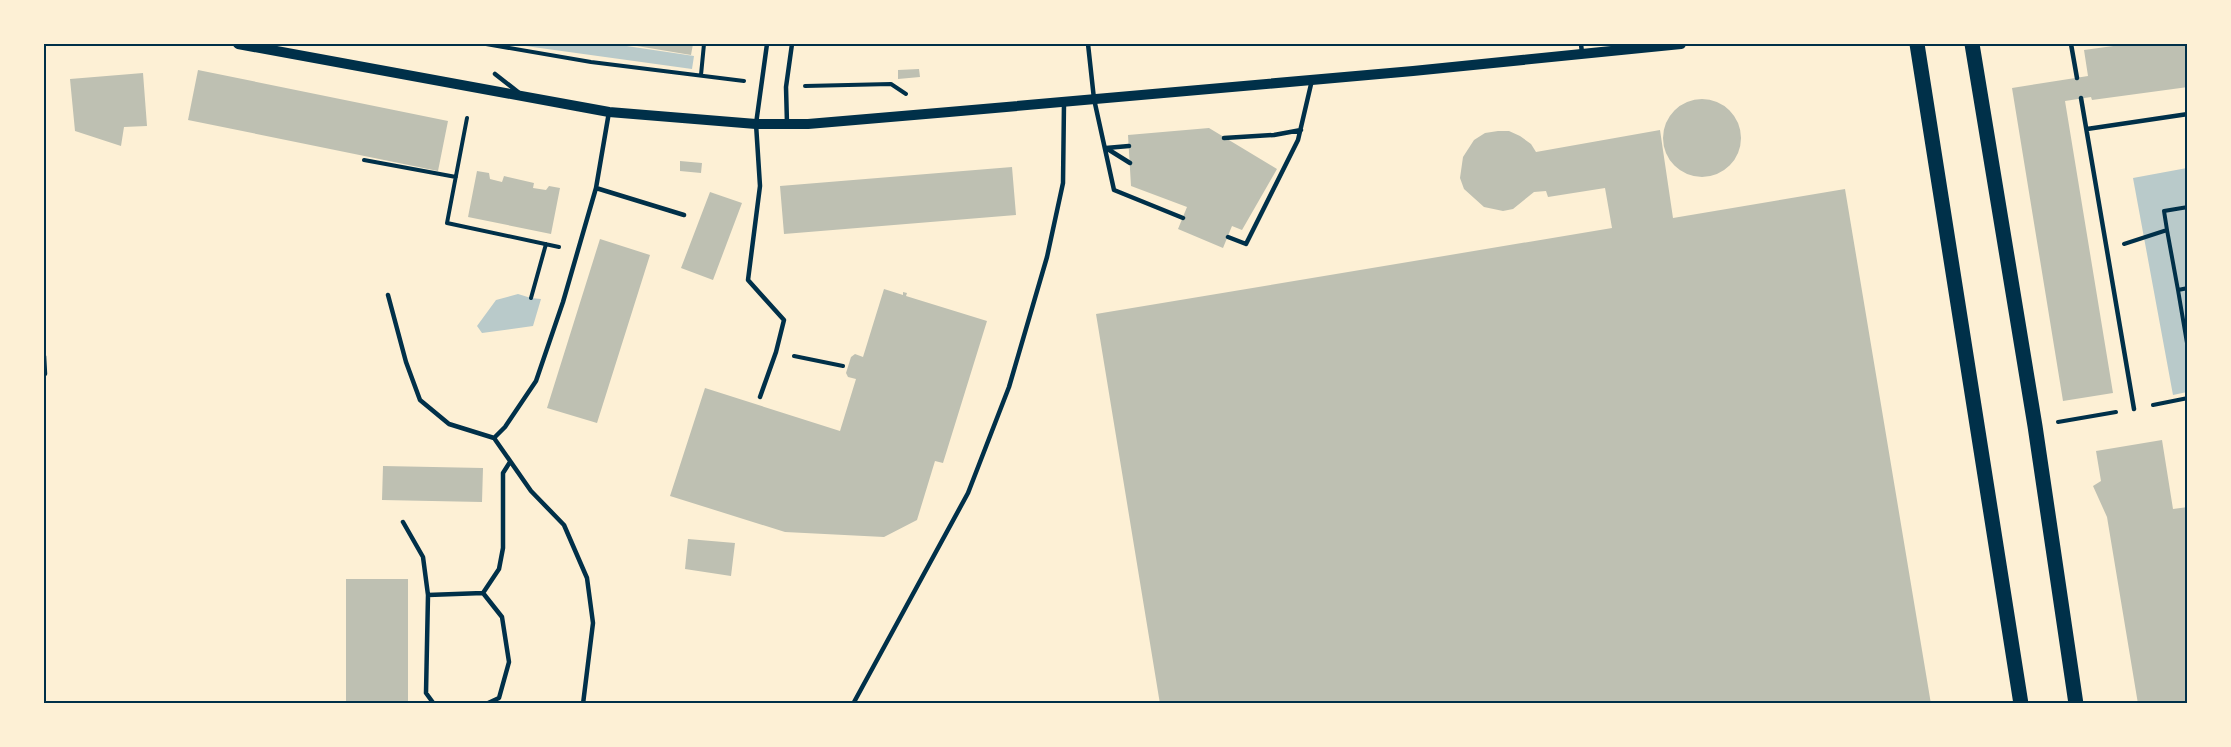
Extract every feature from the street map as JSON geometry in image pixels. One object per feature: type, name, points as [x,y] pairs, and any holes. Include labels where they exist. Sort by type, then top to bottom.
[{"type":"main road","points":[[1917,44],[2021,704]]},
{"type":"main road","points":[[1972,44],[2035,426],[2076,704]]},
{"type":"street","points":[[238,44],[609,112],[756,124],[808,124],[1064,102],[1312,80],[1582,48],[1681,44]]},
{"type":"lane","points":[[760,397],[776,352],[783,320],[748,280],[760,186],[756,124],[767,44]]},
{"type":"lane","points":[[786,124],[786,87],[792,44]]},
{"type":"lane","points":[[1088,44],[1094,99],[1114,190],[1183,218]]},
{"type":"lane","points":[[2071,44],[2077,78]]},
{"type":"lane","points":[[495,75],[528,98]]},
{"type":"lane","points":[[1228,237],[1246,244],[1298,140],[1312,80]]},
{"type":"lane","points":[[2081,98],[2134,409]]},
{"type":"lane","points":[[853,704],[968,493],[1009,387],[1047,257],[1063,183],[1064,102]]},
{"type":"lane","points":[[494,438],[505,427],[536,381],[596,188],[609,112]]},
{"type":"lane","points":[[2087,129],[2187,114]]},
{"type":"lane","points":[[1224,138],[1274,135],[1300,130]]},
{"type":"lane","points":[[1106,148],[1129,146]]},
{"type":"lane","points":[[1106,148],[1130,163]]},
{"type":"lane","points":[[596,188],[684,215]]},
{"type":"lane","points":[[388,295],[406,362],[420,400],[449,424],[494,438],[531,491],[564,525],[587,578],[593,623],[583,704]]},
{"type":"lane","points":[[44,356],[45,374]]},
{"type":"lane","points":[[483,593],[499,569],[503,548],[502,473],[510,462]]},
{"type":"lane","points":[[404,522],[423,557],[428,594],[426,693],[434,704]]},
{"type":"lane","points":[[428,594],[483,593]]},
{"type":"lane","points":[[483,593],[502,617],[508,662],[499,698],[486,704]]},
{"type":"path","points":[[486,44],[591,62],[761,84]]},
{"type":"path","points":[[701,75],[704,44]]},
{"type":"path","points":[[786,87],[891,84],[910,97]]},
{"type":"path","points":[[467,118],[447,223],[528,238],[577,251]]},
{"type":"path","points":[[364,160],[456,177]]},
{"type":"path","points":[[2187,207],[2164,211],[2187,349]]},
{"type":"path","points":[[2107,250],[2167,230]]},
{"type":"path","points":[[531,298],[546,244]]},
{"type":"path","points":[[2178,290],[2187,288]]},
{"type":"path","points":[[776,352],[843,366]]},
{"type":"path","points":[[2035,426],[2187,398]]},
{"type":"shaded area","points":[[511,44],[613,44],[694,56],[692,69]]},
{"type":"shaded area","points":[[2187,168],[2187,392],[2173,395],[2133,178]]},
{"type":"shaded area","points":[[518,294],[541,299],[533,326],[482,333],[477,326],[496,300]]},
{"type":"building","points":[[625,44],[693,44],[691,55]]},
{"type":"building","points":[[2128,44],[2188,44],[2188,87],[2092,100],[2091,97],[2065,101],[2113,393],[2063,401],[2012,88],[2088,76],[2084,50]]},
{"type":"building","points":[[919,69],[920,77],[898,79],[898,70]]},
{"type":"building","points":[[198,70],[448,121],[438,171],[188,120]]},
{"type":"building","points":[[143,73],[147,126],[124,127],[121,146],[75,131],[70,79]]},
{"type":"building","points":[[1702,99],[1717,102],[1730,110],[1738,123],[1741,138],[1738,153],[1730,166],[1717,174],[1702,177],[1687,174],[1674,166],[1666,153],[1663,138],[1666,123],[1674,110],[1687,102]]},
{"type":"building","points":[[1209,128],[1277,169],[1242,230],[1232,226],[1223,248],[1178,229],[1187,207],[1131,186],[1128,135]]},
{"type":"building","points":[[1660,130],[1673,218],[1845,189],[1931,704],[1160,704],[1096,314],[1612,228],[1605,188],[1548,197],[1546,191],[1534,192],[1513,209],[1503,211],[1484,207],[1464,189],[1460,178],[1463,157],[1474,140],[1485,133],[1498,131],[1509,131],[1520,136],[1531,144],[1536,152]]},
{"type":"building","points":[[680,161],[702,163],[701,173],[680,171]]},
{"type":"building","points":[[1012,167],[1016,215],[784,234],[780,186]]},
{"type":"building","points":[[477,171],[489,173],[490,179],[502,182],[504,176],[534,183],[533,188],[546,190],[549,186],[560,188],[551,234],[468,217]]},
{"type":"building","points":[[710,192],[742,203],[713,280],[681,268]]},
{"type":"building","points":[[600,239],[650,255],[597,423],[547,408]]},
{"type":"building","points":[[884,289],[903,295],[903,292],[907,293],[906,296],[987,321],[943,463],[935,461],[917,520],[884,537],[785,532],[670,496],[705,388],[840,431],[856,379],[848,377],[846,373],[851,357],[855,354],[863,357]]},
{"type":"building","points":[[2162,440],[2173,509],[2188,507],[2188,704],[2138,704],[2107,517],[2093,486],[2101,481],[2096,451]]},
{"type":"building","points":[[383,466],[483,468],[482,502],[382,500]]},
{"type":"building","points":[[688,539],[735,543],[731,576],[685,569]]},
{"type":"building","points":[[346,579],[408,579],[408,704],[346,704]]}]
